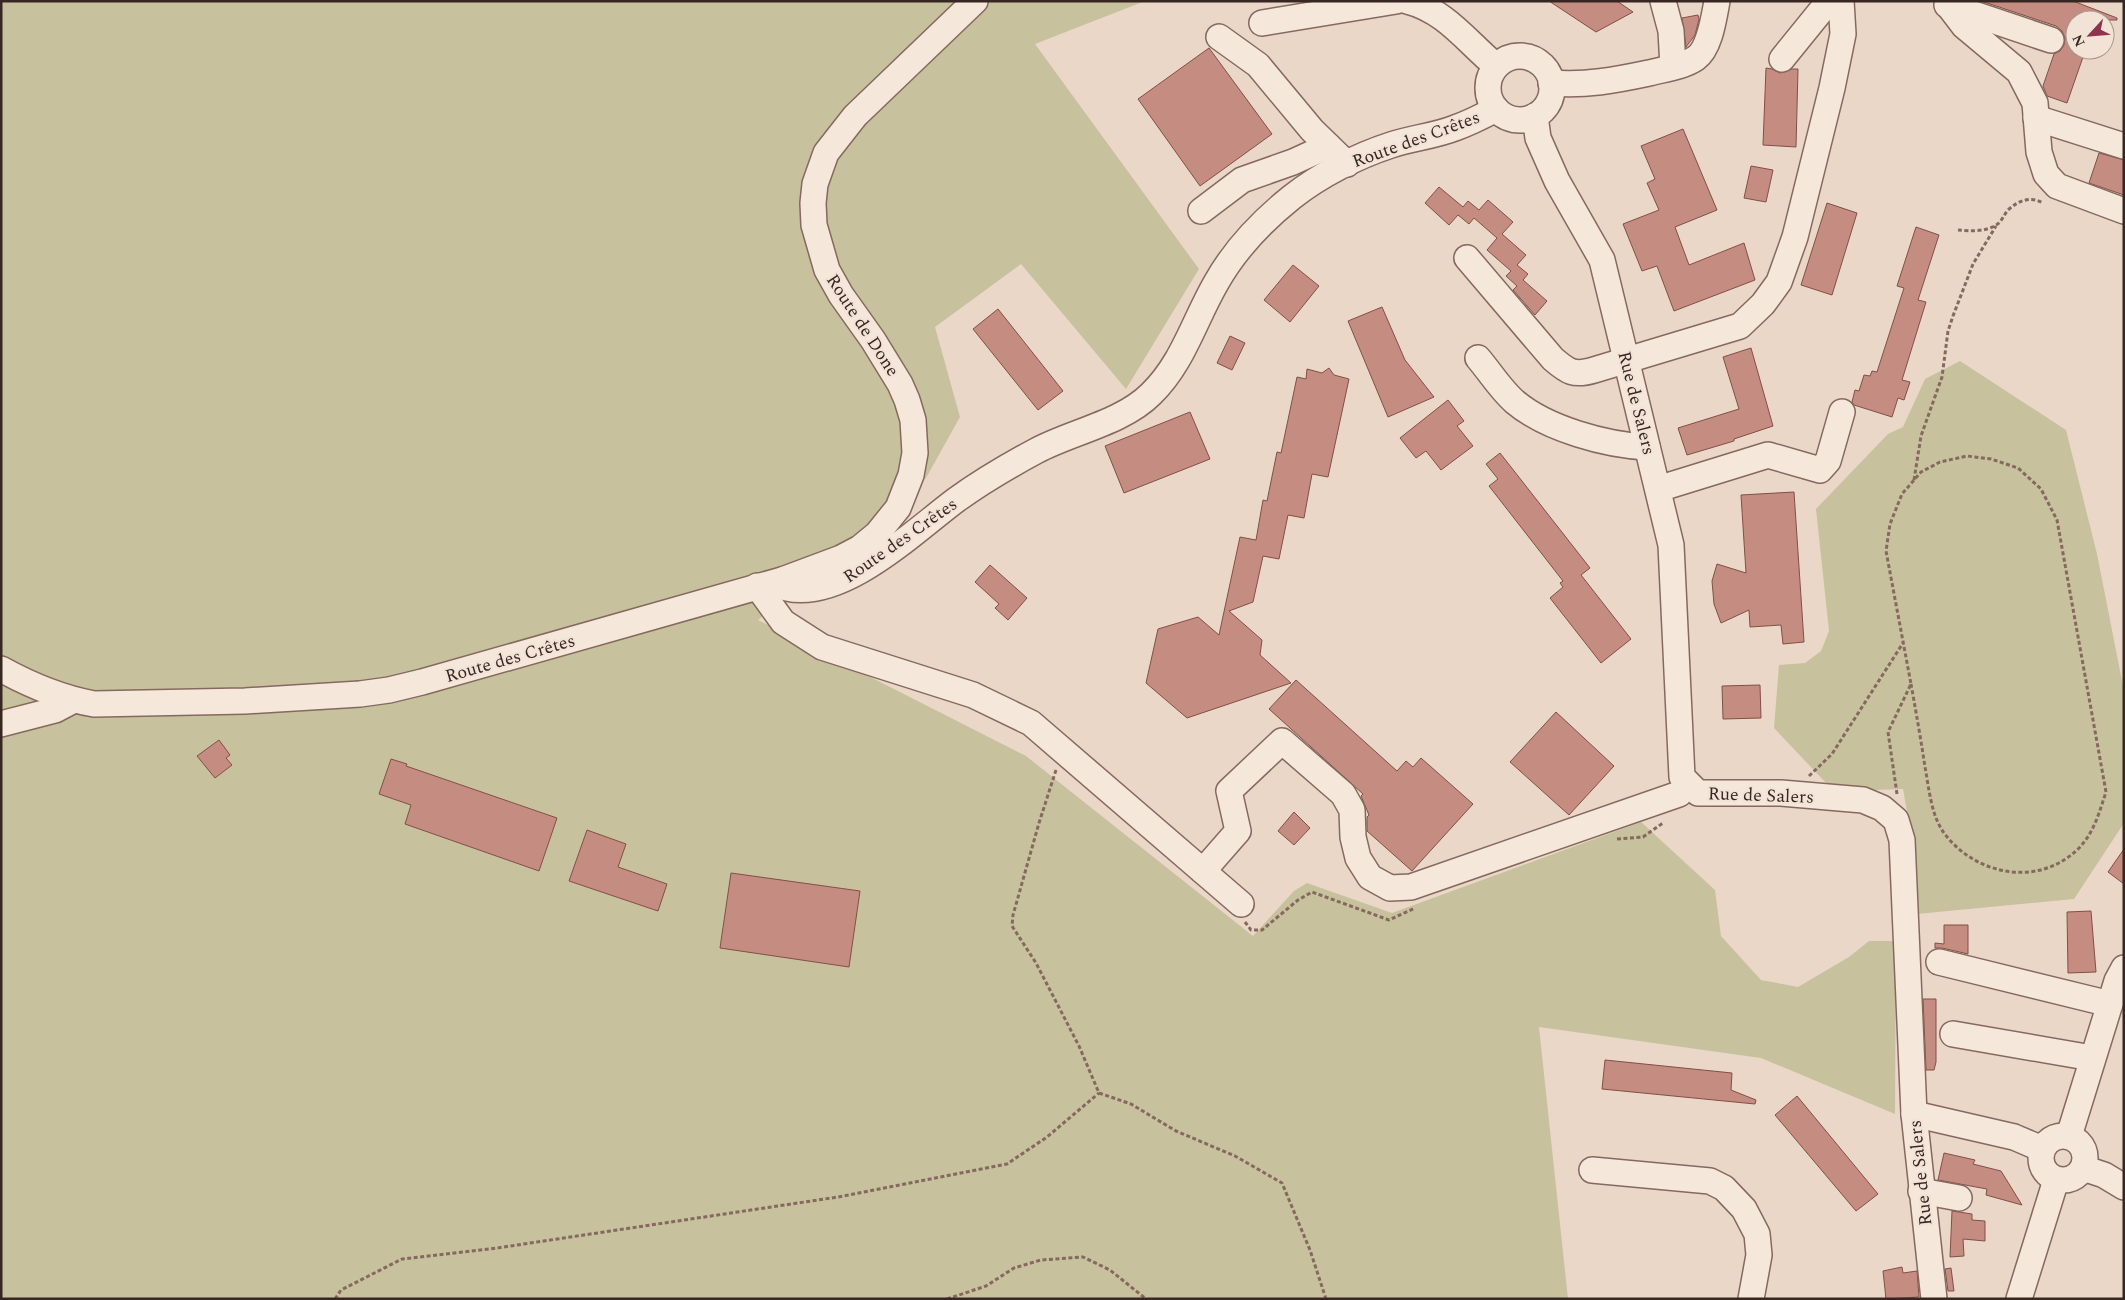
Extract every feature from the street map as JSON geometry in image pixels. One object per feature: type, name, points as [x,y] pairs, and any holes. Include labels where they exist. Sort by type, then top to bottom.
[{"type":"street","name":"Route de Done","points":[[782,580],[841,558],[860,548],[877,534],[898,508],[912,475],[915,452],[913,420],[908,400],[873,340],[841,295],[827,270],[814,225],[813,203],[820,169],[830,147],[855,116],[975,1]]},
{"type":"street","points":[[1262,23],[1396,1]]},
{"type":"street","points":[[1407,1],[1421,5],[1445,18],[1496,66]]},
{"type":"street","points":[[1663,1],[1671,31],[1673,68]]},
{"type":"street","points":[[1551,83],[1573,85],[1604,82],[1673,68],[1698,57],[1708,40],[1717,1]]},
{"type":"street","points":[[1782,59],[1829,1]]},
{"type":"street","points":[[1466,258],[1553,359],[1566,371],[1581,374],[1740,326],[1763,304],[1779,282],[1795,237],[1832,88],[1843,34],[1841,1]]},
{"type":"street","points":[[1941,3],[2051,40]]},
{"type":"street","points":[[1941,3],[1964,26],[2019,72],[2035,103],[2039,152],[2046,174],[2057,186],[2124,211]]},
{"type":"street","points":[[1220,37],[1258,65],[1312,130],[1347,164]]},
{"type":"street","points":[[1523,56],[1532,58],[1541,64],[1548,72],[1551,83],[1549,101],[1535,116],[1524,120],[1512,119],[1496,109],[1488,89],[1491,74],[1496,66],[1512,57],[1523,56]]},
{"type":"street","name":"Route des Crêtes","points":[[1,669],[23,680],[74,700],[94,704],[245,701],[360,694],[390,690],[422,682],[782,580],[787,588],[798,591],[828,587],[850,577],[958,499],[1009,466],[1039,449],[1127,411],[1149,396],[1166,378],[1179,359],[1215,283],[1232,258],[1254,231],[1294,195],[1347,164],[1393,144],[1454,129],[1496,109]]},
{"type":"street","name":"Rue de Salers","points":[[1535,116],[1538,138],[1553,172],[1602,260],[1671,545],[1682,777],[1698,793],[1791,794],[1863,800],[1882,808],[1896,820],[1902,840],[1914,1114],[1934,1299]]},
{"type":"street","points":[[2036,118],[2124,146]]},
{"type":"street","points":[[1201,211],[1242,180],[1293,162],[1328,146]]},
{"type":"street","points":[[1478,358],[1514,401],[1537,418],[1615,444],[1647,447]]},
{"type":"street","points":[[1658,489],[1768,455],[1820,470],[1828,461],[1842,412]]},
{"type":"street","points":[[757,586],[783,622],[822,647],[973,695],[1032,723],[1241,904]]},
{"type":"street","points":[[1,724],[55,710],[74,700]]},
{"type":"street","points":[[1203,871],[1238,831],[1229,791],[1282,741],[1343,794],[1352,810],[1358,858],[1370,876],[1390,888],[1411,887],[1679,794]]},
{"type":"street","points":[[1939,962],[2110,1004]]},
{"type":"street","points":[[2069,1136],[2092,1058],[2124,968]]},
{"type":"street","points":[[1953,1034],[2092,1058]]},
{"type":"street","points":[[1914,1114],[2014,1137],[2042,1149]]},
{"type":"street","points":[[2069,1136],[2076,1140],[2083,1149],[2085,1158],[2083,1168],[2079,1174],[2071,1179],[2056,1180],[2047,1174],[2042,1166],[2040,1157],[2042,1149],[2054,1137],[2069,1136]]},
{"type":"street","points":[[2083,1168],[2104,1175],[2124,1187]]},
{"type":"street","points":[[1592,1170],[1710,1181],[1724,1188],[1744,1209],[1757,1234],[1760,1255],[1751,1299]]},
{"type":"street","points":[[2018,1299],[2056,1180]]},
{"type":"street","points":[[1921,1191],[1959,1198]]},
{"type":"path","points":[[1914,481],[1921,436],[1942,377],[1948,331],[1973,264],[2008,210],[2026,200],[2034,198],[2050,206]]},
{"type":"path","points":[[1958,230],[1974,231],[1996,226]]},
{"type":"path","points":[[1967,456],[1991,459],[2018,468],[2041,489],[2058,520],[2106,792],[2096,826],[2078,850],[2054,866],[2026,873],[1996,870],[1965,856],[1943,832],[1932,807],[1903,643],[1886,550],[1890,524],[1902,494],[1921,472],[1940,462],[1967,456]]},
{"type":"path","points":[[1791,794],[1832,754],[1903,643]]},
{"type":"path","points":[[1882,808],[1897,794],[1888,732],[1911,684]]},
{"type":"path","points":[[1064,751],[1039,823],[1013,915],[1012,926],[1036,963],[1079,1046],[1099,1094]]},
{"type":"path","points":[[335,1299],[341,1290],[402,1259],[498,1248],[838,1197],[1007,1164],[1048,1137],[1099,1094]]},
{"type":"path","points":[[1099,1094],[1131,1104],[1176,1131],[1235,1156],[1282,1183],[1310,1250],[1326,1299]]},
{"type":"path","points":[[947,1299],[986,1286],[1014,1268],[1041,1260],[1082,1257],[1110,1270],[1146,1299]]},
{"type":"shaded area","points":[[1,1],[1145,1],[1035,44],[1199,269],[1126,389],[1021,264],[935,327],[960,417],[926,478],[758,620],[1026,756],[1253,936],[1294,891],[1307,883],[1392,913],[1641,822],[1715,890],[1721,936],[1761,980],[1798,987],[1849,957],[1869,941],[1896,941],[1895,1114],[1761,1058],[1539,1027],[1568,1299],[1,1299]]},
{"type":"shaded area","points":[[1960,361],[2066,430],[2097,554],[2124,691],[2124,823],[2074,899],[1917,914],[1917,867],[1903,789],[1874,790],[1827,784],[1774,728],[1779,665],[1805,663],[1821,651],[1829,631],[1816,509],[1888,434],[1903,427],[1925,379]]},
{"type":"building","points":[[1549,1],[1617,1],[1633,12],[1596,32]]},
{"type":"building","points":[[1981,1],[2073,1],[2096,10],[2065,10],[2065,38],[2062,31],[2056,26]]},
{"type":"building","points":[[1698,15],[1699,19],[1695,35],[1686,47],[1682,18]]},
{"type":"building","points":[[2065,38],[2065,60],[2082,60],[2067,103],[2047,96],[2043,86],[2054,54],[2060,51],[2064,45]]},
{"type":"building","points":[[1209,48],[1272,134],[1200,186],[1138,99]]},
{"type":"building","points":[[1766,68],[1780,73],[1798,69],[1796,147],[1763,145]]},
{"type":"building","points":[[1683,129],[1717,210],[1675,227],[1689,265],[1744,243],[1755,280],[1674,311],[1657,266],[1642,271],[1623,224],[1659,210],[1647,183],[1655,179],[1641,146]]},
{"type":"building","points":[[2099,153],[2124,160],[2124,195],[2089,183]]},
{"type":"building","points":[[1751,166],[1773,170],[1766,202],[1744,198]]},
{"type":"building","points":[[1439,187],[1463,207],[1468,201],[1479,210],[1488,200],[1513,222],[1502,234],[1526,255],[1517,265],[1528,274],[1523,280],[1547,301],[1535,315],[1513,290],[1517,286],[1506,276],[1511,271],[1487,250],[1497,238],[1474,218],[1469,224],[1458,215],[1449,225],[1425,203]]},
{"type":"building","points":[[1827,203],[1857,213],[1832,295],[1801,285]]},
{"type":"building","points":[[1916,227],[1939,235],[1918,300],[1926,302],[1902,380],[1910,382],[1904,400],[1898,398],[1892,417],[1854,405],[1852,402],[1855,390],[1859,391],[1864,375],[1870,376],[1872,371],[1877,372],[1904,288],[1897,286]]},
{"type":"building","points":[[1293,265],[1319,286],[1290,322],[1264,300]]},
{"type":"building","points":[[1382,307],[1405,360],[1434,397],[1388,417],[1348,321]]},
{"type":"building","points":[[998,309],[1063,391],[1038,410],[973,329]]},
{"type":"building","points":[[1230,336],[1245,343],[1232,370],[1217,363]]},
{"type":"building","points":[[1751,348],[1773,426],[1734,439],[1734,441],[1687,455],[1678,428],[1739,409],[1723,357]]},
{"type":"building","points":[[1329,368],[1334,375],[1349,379],[1328,477],[1312,474],[1304,518],[1288,515],[1279,559],[1263,556],[1253,602],[1229,611],[1262,640],[1260,655],[1291,683],[1187,718],[1146,683],[1158,629],[1198,617],[1219,635],[1240,537],[1256,540],[1263,500],[1267,501],[1277,452],[1281,453],[1297,377],[1306,379],[1307,369],[1322,373]]},
{"type":"building","points":[[1448,400],[1464,421],[1457,426],[1473,446],[1441,470],[1426,451],[1416,458],[1400,438]]},
{"type":"building","points":[[1190,412],[1210,459],[1124,493],[1105,446]]},
{"type":"building","points":[[1500,453],[1590,568],[1581,575],[1631,639],[1601,663],[1550,598],[1563,587],[1560,583],[1563,581],[1489,486],[1498,479],[1486,464]]},
{"type":"building","points":[[1794,492],[1804,642],[1783,644],[1781,625],[1750,627],[1749,610],[1721,623],[1714,604],[1712,581],[1717,564],[1746,573],[1741,495]]},
{"type":"building","points":[[990,565],[1027,598],[1008,620],[995,608],[999,604],[975,582]]},
{"type":"building","points":[[1296,680],[1397,771],[1406,761],[1413,767],[1421,758],[1473,804],[1412,871],[1367,831],[1367,817],[1369,815],[1361,796],[1363,794],[1269,709]]},
{"type":"building","points":[[1760,685],[1761,718],[1723,719],[1722,686]]},
{"type":"building","points":[[1556,712],[1614,766],[1569,815],[1510,762]]},
{"type":"building","points":[[219,740],[230,755],[226,758],[232,765],[215,778],[197,756]]},
{"type":"building","points":[[391,759],[407,764],[406,766],[557,818],[539,871],[405,824],[411,805],[379,794]]},
{"type":"building","points":[[1294,812],[1310,828],[1294,845],[1278,831]]},
{"type":"building","points":[[587,830],[626,844],[618,867],[667,884],[658,911],[569,881]]},
{"type":"building","points":[[2124,849],[2124,884],[2108,872]]},
{"type":"building","points":[[731,873],[860,891],[849,967],[720,948]]},
{"type":"building","points":[[2091,911],[2096,972],[2068,973],[2067,912]]},
{"type":"building","points":[[1944,925],[1968,925],[1968,954],[1935,948],[1935,943],[1944,944]]},
{"type":"building","points":[[1923,999],[1936,999],[1936,1062],[1934,1070],[1926,1070]]},
{"type":"building","points":[[1605,1060],[1732,1073],[1731,1090],[1756,1100],[1755,1104],[1602,1089]]},
{"type":"building","points":[[1797,1096],[1878,1194],[1856,1211],[1775,1115]]},
{"type":"building","points":[[1944,1153],[1975,1160],[1973,1164],[2001,1171],[2022,1205],[1986,1195],[1987,1189],[1938,1180]]},
{"type":"building","points":[[1952,1211],[1972,1214],[1972,1220],[1985,1221],[1985,1241],[1963,1239],[1964,1256],[1950,1257]]},
{"type":"building","points":[[1902,1267],[1903,1273],[1917,1271],[1919,1297],[1886,1299],[1883,1271]]},
{"type":"building","points":[[1951,1268],[1954,1291],[1948,1291],[1945,1269]]}]
